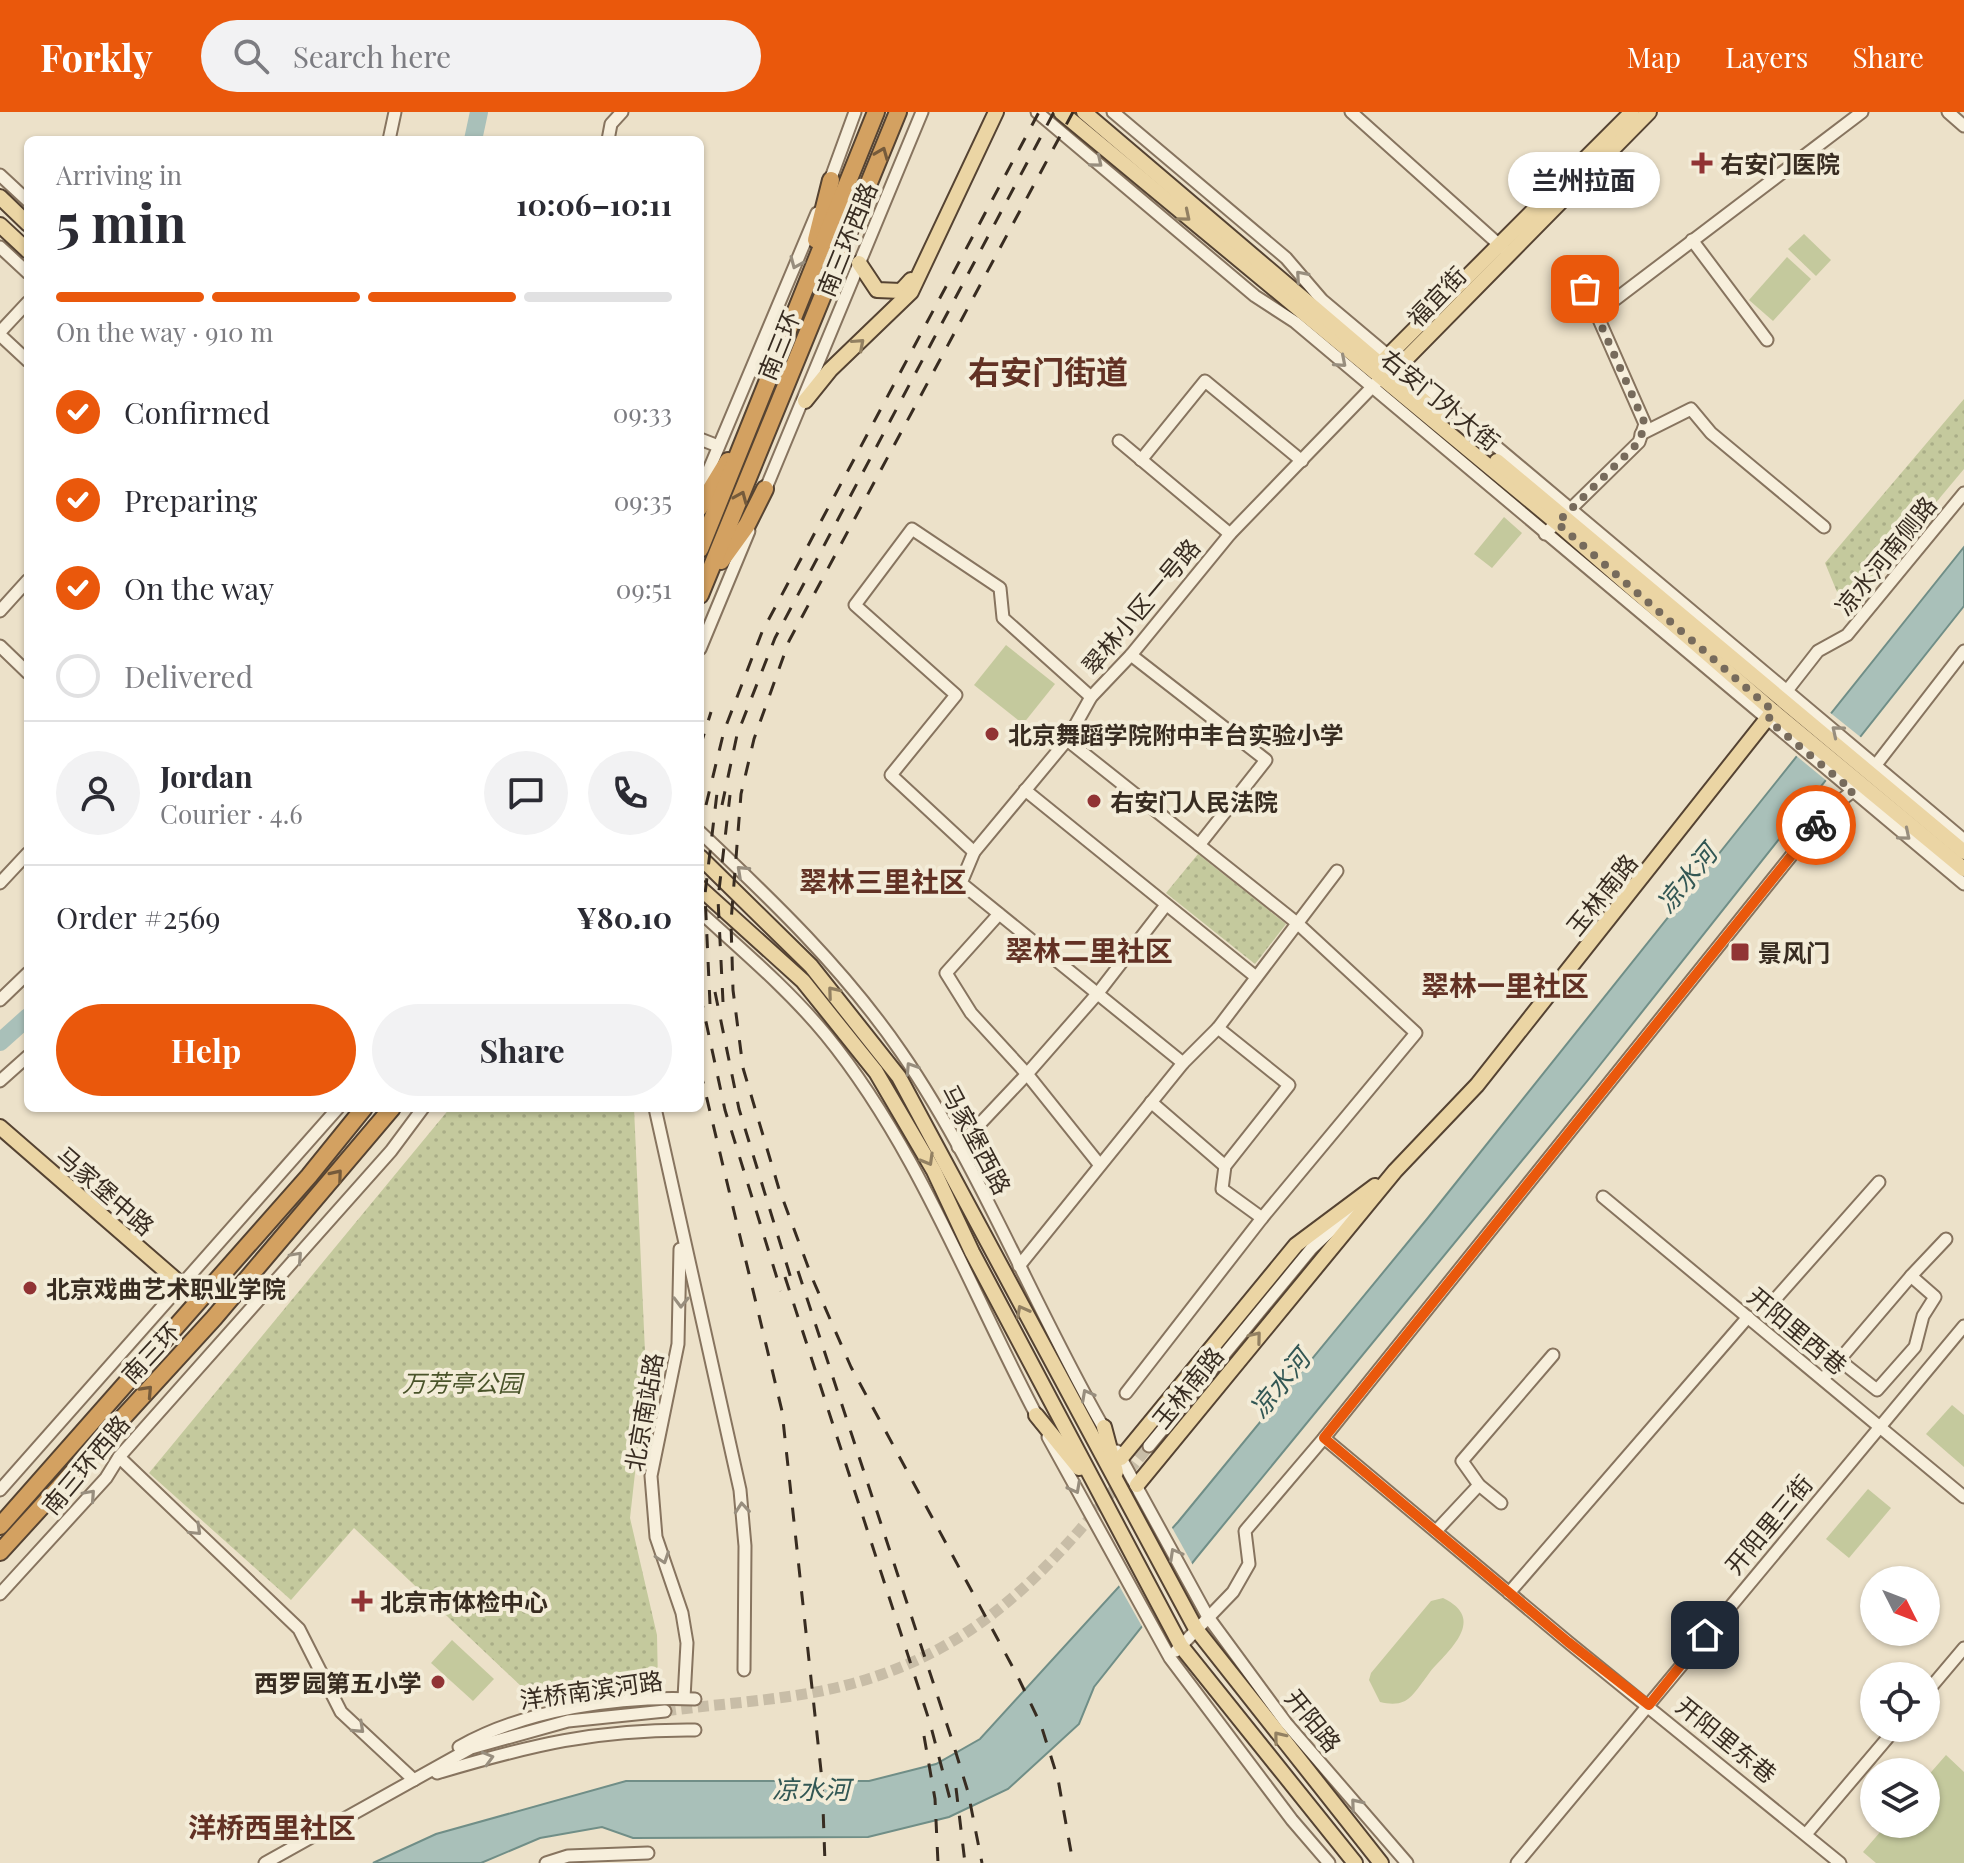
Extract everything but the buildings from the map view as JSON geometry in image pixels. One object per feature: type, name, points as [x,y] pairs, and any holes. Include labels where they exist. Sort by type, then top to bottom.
[{"type":"highway","name":"南三环","points":[[704,539],[876,112]]},
{"type":"highway","name":"南三环","points":[[704,586],[898,112]]},
{"type":"highway","points":[[802,297],[831,180]]},
{"type":"highway","points":[[704,500],[763,396]]},
{"type":"highway","points":[[704,590],[747,525],[765,489]]},
{"type":"highway","name":"南三环","points":[[0,1526],[299,1187],[361,1112]]},
{"type":"highway","name":"南三环","points":[[0,1552],[214,1318],[389,1112]]},
{"type":"main road","points":[[859,263],[877,290],[892,293],[911,281],[921,266],[986,112]]},
{"type":"main road","points":[[805,401],[830,370],[911,292],[996,112]]},
{"type":"main road","name":"右安门外大街","points":[[1061,112],[1564,515],[1777,706],[1859,774]]},
{"type":"main road","name":"右安门外大街","points":[[1084,112],[1385,370],[1564,515]]},
{"type":"main road","name":"福宜街","points":[[1385,370],[1632,112]]},
{"type":"main road","name":"福宜街","points":[[1504,249],[1649,112]]},
{"type":"main road","points":[[0,197],[24,220]]},
{"type":"main road","points":[[0,225],[24,247]]},
{"type":"main road","name":"玉林南路","points":[[1137,1485],[1395,1171],[1477,1085],[1777,706]]},
{"type":"main road","points":[[1859,774],[1964,852]]},
{"type":"main road","points":[[1859,774],[1964,869]]},
{"type":"main road","name":"马家堡西路","points":[[704,861],[811,966],[899,1077],[1138,1528],[1185,1610]]},
{"type":"main road","points":[[704,892],[803,981],[876,1072],[934,1171],[972,1252],[1181,1646],[1355,1863]]},
{"type":"main road","name":"马家堡中路","points":[[0,1127],[183,1286]]},
{"type":"main road","name":"玉林南路","points":[[1121,1458],[1296,1245],[1395,1171]]},
{"type":"main road","points":[[1036,1415],[1101,1496]]},
{"type":"main road","points":[[1104,1427],[1124,1500]]},
{"type":"main road","name":"开阳路","points":[[1185,1610],[1196,1629],[1381,1863]]},
{"type":"street","points":[[390,136],[395,112]]},
{"type":"street","points":[[609,136],[611,124],[622,112]]},
{"type":"street","name":"南三环西路","points":[[704,481],[831,180],[855,112]]},
{"type":"street","name":"南三环西路","points":[[704,639],[922,112]]},
{"type":"street","points":[[1037,112],[1255,296],[1295,322],[1385,370],[1501,450],[1564,515],[1777,706]]},
{"type":"street","points":[[1113,112],[1286,258],[1385,370],[1545,534],[1794,719],[1859,774],[1964,884]]},
{"type":"street","points":[[1351,112],[1504,249]]},
{"type":"street","points":[[1596,314],[1862,112]]},
{"type":"street","points":[[1948,112],[1964,126]]},
{"type":"street","points":[[0,175],[24,197]]},
{"type":"street","points":[[1692,240],[1767,340]]},
{"type":"street","points":[[0,247],[24,269]]},
{"type":"street","points":[[1545,534],[1639,442],[1645,424],[1575,265]]},
{"type":"street","points":[[24,306],[0,333],[24,357]]},
{"type":"street","name":"翠林小区一号路","points":[[999,914],[961,883],[974,852],[1067,740],[1091,697],[1131,655],[1230,534],[1385,370]]},
{"type":"street","points":[[1141,460],[1205,381],[1302,461]]},
{"type":"street","points":[[1641,434],[1691,409],[1711,433],[1824,527]]},
{"type":"street","points":[[704,441],[718,446]]},
{"type":"street","points":[[1119,441],[1230,534]]},
{"type":"street","points":[[1501,450],[1522,481]]},
{"type":"street","name":"凉水河南侧路","points":[[1777,706],[1818,651],[1847,635],[1964,493]]},
{"type":"street","points":[[974,852],[891,775],[956,695],[855,605],[912,529],[1000,588],[1003,618],[1091,697]]},
{"type":"street","points":[[0,611],[24,584]]},
{"type":"street","points":[[0,646],[24,669]]},
{"type":"street","points":[[1170,1658],[1233,1592],[1249,1564],[1245,1531],[1324,1438],[1828,810],[1964,651]]},
{"type":"street","points":[[1131,655],[1266,760],[1199,845]]},
{"type":"street","points":[[1067,740],[1297,923],[1416,1033],[1262,1218],[1126,1393]]},
{"type":"street","points":[[1859,774],[1964,840]]},
{"type":"street","points":[[1025,790],[1256,977]]},
{"type":"street","name":"马家堡西路","points":[[704,836],[828,958],[901,1052],[958,1147],[1104,1427],[1198,1596]]},
{"type":"street","points":[[0,883],[24,857]]},
{"type":"street","points":[[1019,1266],[1183,1063],[1218,1028],[1337,871]]},
{"type":"street","points":[[958,1147],[1098,993],[1166,905]]},
{"type":"street","points":[[1099,1164],[1027,1074],[971,1013],[946,973],[999,914],[1183,1063]]},
{"type":"street","points":[[704,916],[792,998],[825,1035],[861,1084],[897,1139],[1036,1415],[1170,1658],[1292,1820],[1329,1863]]},
{"type":"street","points":[[0,1000],[24,977]]},
{"type":"street","points":[[1218,1028],[1289,1085],[1225,1166],[1222,1189],[1262,1218]]},
{"type":"street","points":[[0,1081],[24,1060]]},
{"type":"street","points":[[1151,1102],[1225,1166]]},
{"type":"street","name":"南三环西路","points":[[0,1490],[335,1112]]},
{"type":"street","name":"南三环西路","points":[[0,1594],[106,1478],[119,1457],[391,1151],[420,1112]]},
{"type":"street","name":"北京南站路","points":[[656,1112],[740,1490],[745,1546],[744,1670]]},
{"type":"street","name":"玉林南路","points":[[1149,1446],[1311,1249],[1395,1171]]},
{"type":"street","points":[[1879,1182],[1770,1305],[1877,1390],[1915,1347],[1923,1316],[1935,1297],[1911,1276]]},
{"type":"street","name":"开阳里西巷","points":[[1603,1197],[1964,1497]]},
{"type":"street","name":"北京南站路","points":[[680,1224],[678,1344],[651,1476],[656,1537],[682,1613],[690,1699]]},
{"type":"street","points":[[1823,1379],[1946,1239]]},
{"type":"street","points":[[1509,1593],[1748,1317]]},
{"type":"street","name":"开阳里三街","points":[[1517,1863],[1964,1326]]},
{"type":"street","points":[[1501,1503],[1479,1485],[1462,1461],[1553,1355]]},
{"type":"street","name":"开阳里东巷","points":[[1324,1438],[1840,1863]]},
{"type":"street","points":[[119,1457],[299,1629],[341,1712],[414,1780]]},
{"type":"street","points":[[1436,1531],[1479,1485]]},
{"type":"street","name":"开阳路","points":[[1198,1596],[1208,1617],[1286,1723],[1407,1863]]},
{"type":"street","points":[[1940,1676],[1964,1648]]},
{"type":"street","name":"洋桥南滨河路","points":[[414,1780],[434,1761],[492,1728],[531,1716],[587,1706],[690,1699]]},
{"type":"street","name":"洋桥南滨河路","points":[[265,1863],[471,1748],[568,1721],[665,1711]]},
{"type":"street","name":"洋桥南滨河路","points":[[414,1780],[579,1735],[642,1729],[695,1730]]},
{"type":"street","points":[[1807,1833],[1884,1742]]},
{"type":"street","points":[[546,1863],[568,1856],[648,1853]]},
{"type":"green space","points":[[1804,234],[1831,260],[1816,276],[1788,249]]},
{"type":"green space","points":[[1787,257],[1811,279],[1773,321],[1749,300]]},
{"type":"green space","points":[[1964,399],[1964,469],[1845,611],[1825,563]]},
{"type":"green space","points":[[1504,517],[1522,533],[1492,568],[1474,554]]},
{"type":"green space","points":[[1006,645],[1055,684],[1023,724],[974,685]]},
{"type":"green space","points":[[1198,854],[1286,924],[1255,964],[1166,893]]},
{"type":"green space","name":"万芳亭公园","points":[[447,1112],[634,1112],[646,1374],[630,1518],[657,1635],[658,1685],[542,1706],[354,1528],[291,1600],[149,1473]]},
{"type":"green space","points":[[1952,1405],[1964,1415],[1964,1467],[1926,1434]]},
{"type":"green space","points":[[1868,1489],[1891,1508],[1849,1558],[1826,1539]]},
{"type":"green space","points":[[1443,1598],[1456,1606],[1462,1615],[1463,1625],[1455,1644],[1408,1699],[1396,1704],[1380,1702],[1369,1680],[1371,1673],[1431,1601]]},
{"type":"green space","points":[[452,1640],[494,1679],[473,1701],[431,1663]]},
{"type":"green space","points":[[1946,1755],[1964,1772],[1964,1863],[1876,1863],[1863,1852],[1875,1838],[1940,1838],[1940,1762]]},
{"type":"water","name":"凉水河","points":[[1964,547],[1964,606],[1588,1080],[1094,1687],[1079,1724],[1008,1789],[949,1817],[868,1837],[633,1838],[602,1827],[540,1838],[481,1863],[373,1863],[436,1834],[626,1781],[869,1781],[936,1764],[980,1739],[1178,1522],[1427,1219]]},
{"type":"pier","points":[[1828,711],[1863,739],[1828,782],[1794,754]]},
{"type":"pier","points":[[1170,1524],[1194,1567],[1144,1630],[1117,1582]]},
{"type":"waterway","points":[[474,136],[479,112]]},
{"type":"waterway","points":[[0,1042],[24,1021]]},
{"type":"tunnel","points":[[665,1711],[782,1697],[851,1684],[900,1667],[944,1646],[984,1620],[1053,1559],[1149,1446]]},
{"type":"railway","points":[[706,805],[724,731],[762,632],[1039,112]]},
{"type":"railway","points":[[722,805],[737,735],[775,638],[1054,112]]},
{"type":"railway","points":[[1073,112],[789,641],[754,739],[741,794],[731,922],[733,990],[743,1068],[779,1189],[813,1280],[851,1367],[1041,1725],[1058,1779],[1073,1863]]},
{"type":"railway","points":[[704,734],[711,712]]},
{"type":"railway","points":[[710,1004],[705,894],[717,793]]},
{"type":"railway","points":[[723,1002],[718,899],[730,795]]},
{"type":"railway","points":[[715,992],[739,1109],[793,1285]]},
{"type":"railway","points":[[704,1013],[725,1110],[781,1291]]},
{"type":"railway","points":[[704,1087],[782,1411],[822,1780],[825,1863]]},
{"type":"railway","points":[[798,1271],[952,1740],[968,1792],[982,1863]]},
{"type":"railway","points":[[785,1277],[930,1723],[951,1803]]},
{"type":"railway","points":[[924,1736],[935,1799],[938,1863]]},
{"type":"railway","points":[[956,1788],[965,1863]]},
{"type":"way so far","points":[[1585,289],[1645,424],[1639,442],[1557,523],[1773,711],[1768,720],[1853,791],[1828,810],[1816,825]]},
{"type":"place","name":"右安门医院","points":[[1702,163]]},
{"type":"place","name":"兰州拉面","points":[[1585,289]]},
{"type":"place","name":"北京舞蹈学院附中丰台实验小学","points":[[992,734]]},
{"type":"place","name":"右安门人民法院","points":[[1094,801]]},
{"type":"place","name":"景风门","points":[[1740,952]]},
{"type":"place","name":"北京戏曲艺术职业学院","points":[[30,1288]]},
{"type":"place","name":"北京市体检中心","points":[[362,1601]]},
{"type":"place","name":"西罗园第五小学","points":[[438,1682]]},
{"type":"district","name":"右安门街道","points":[[1048,370]]},
{"type":"district","name":"翠林三里社区","points":[[883,880]]},
{"type":"district","name":"翠林二里社区","points":[[1089,949]]},
{"type":"district","name":"翠林一里社区","points":[[1505,984]]},
{"type":"district","name":"洋桥西里社区","points":[[272,1826]]},
{"type":"route","points":[[1705,1635],[1649,1705],[1568,1642],[1324,1438],[1816,825]]}]
